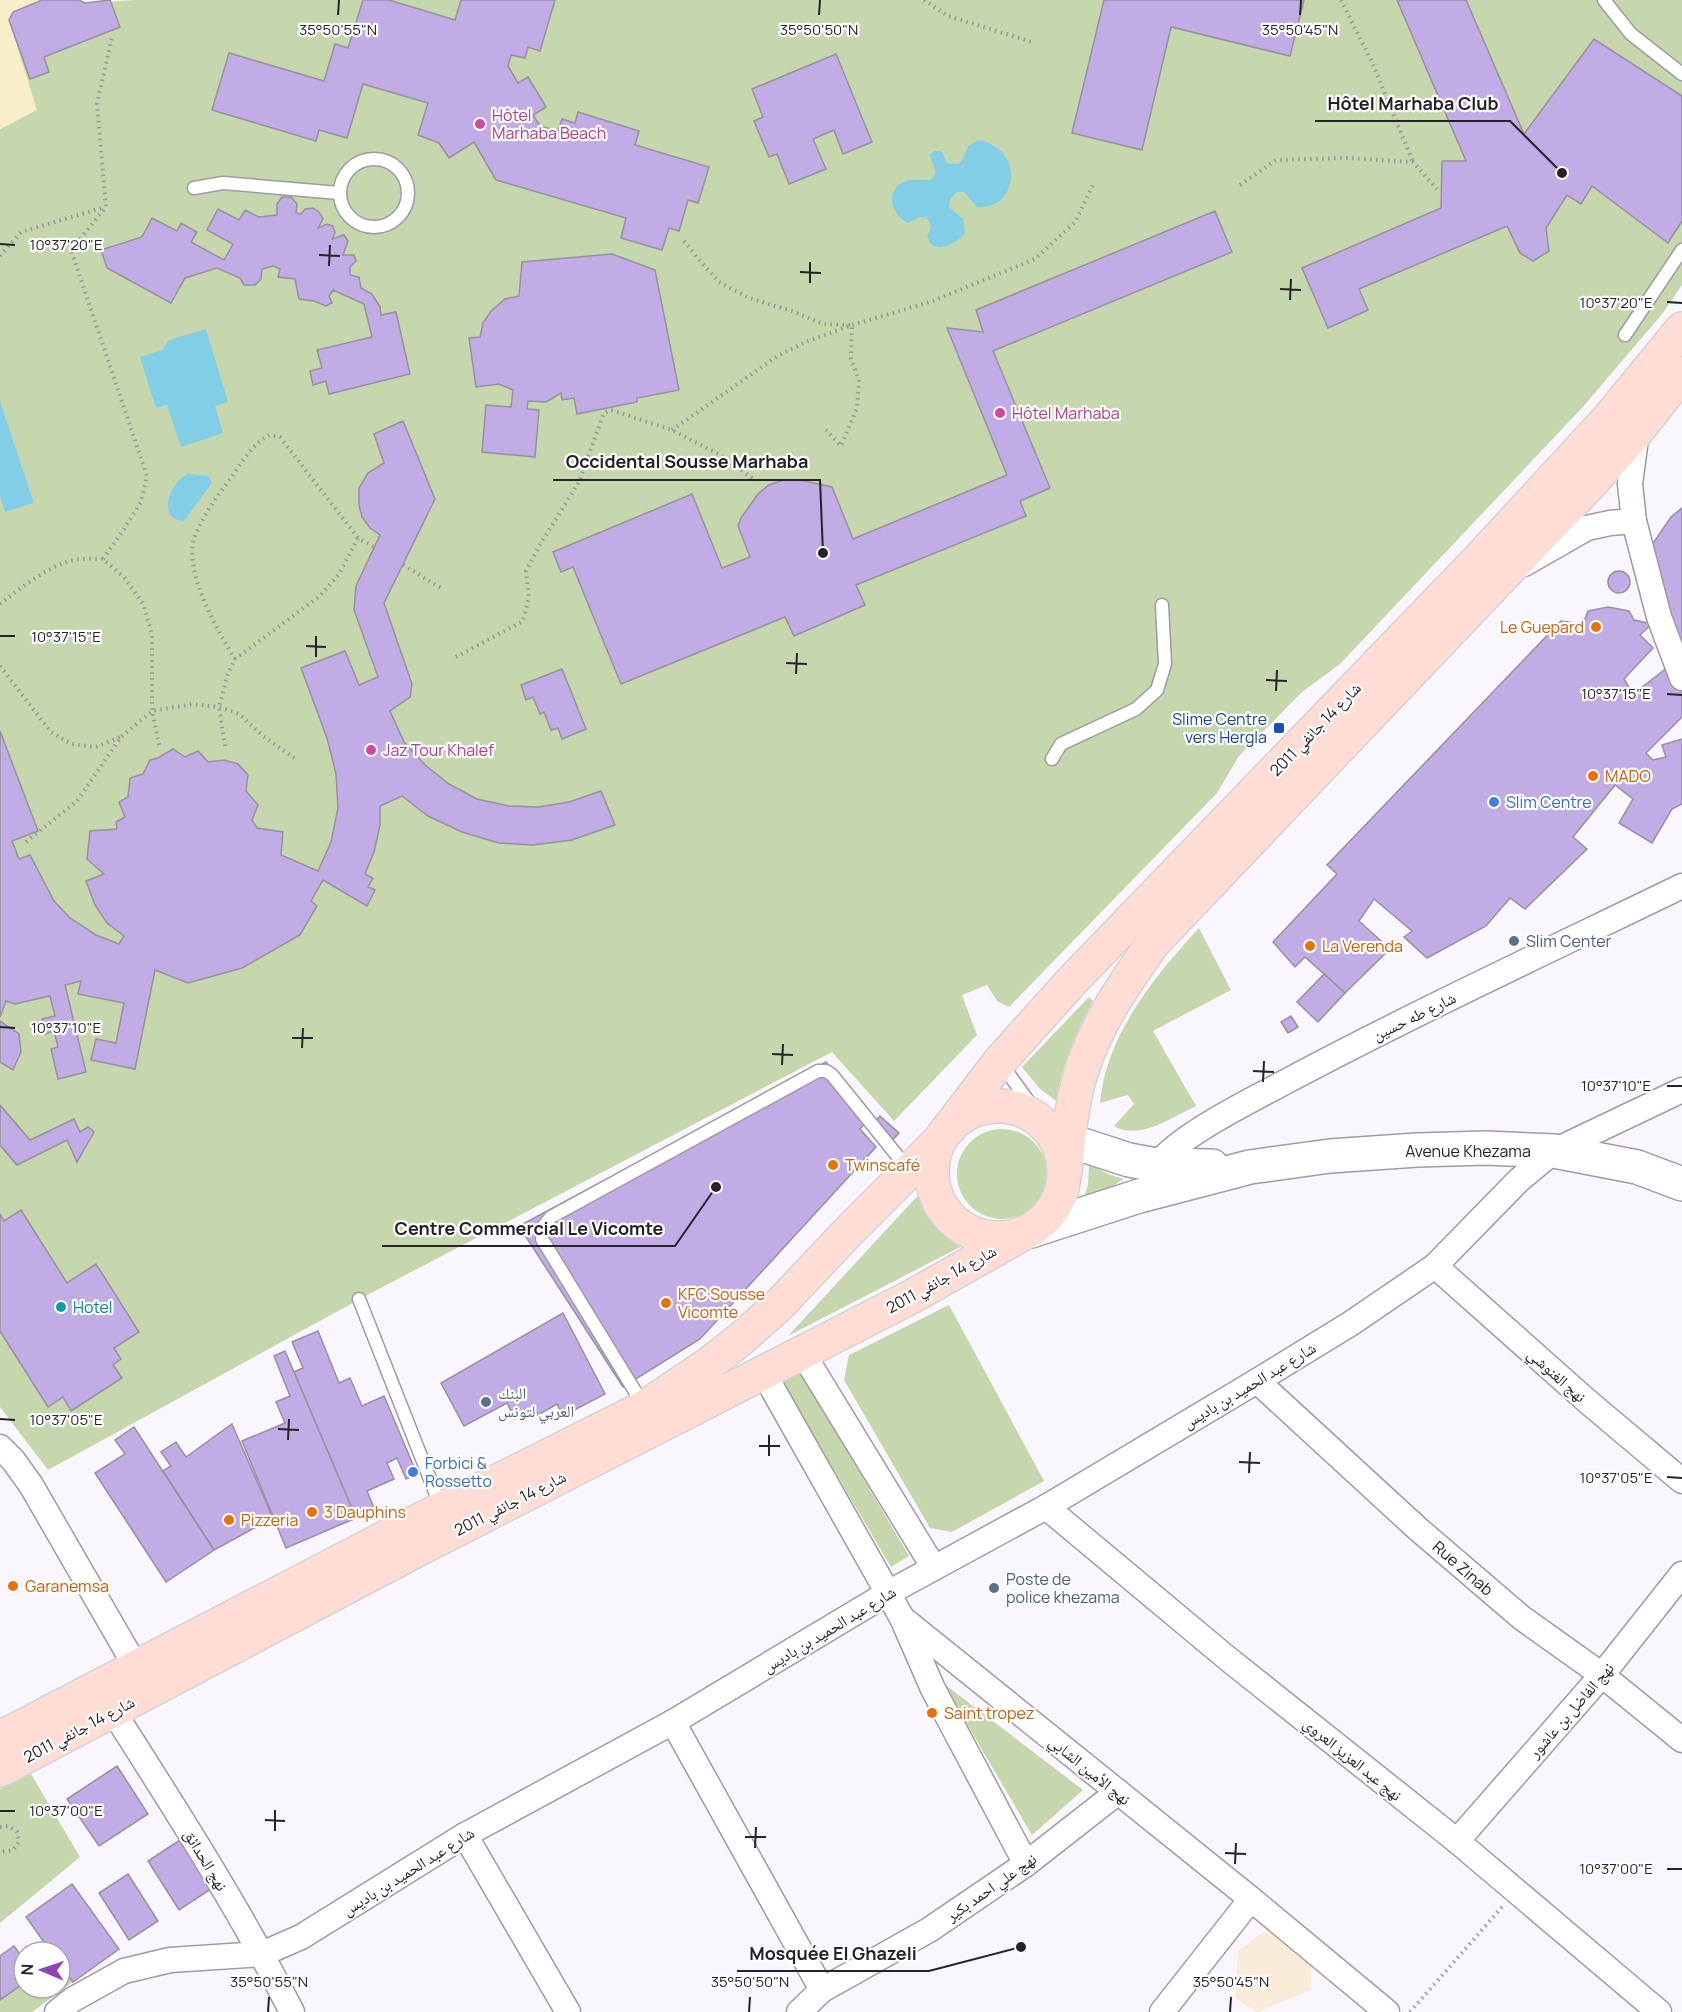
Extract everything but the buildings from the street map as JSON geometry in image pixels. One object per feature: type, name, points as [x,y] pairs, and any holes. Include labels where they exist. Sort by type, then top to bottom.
[{"type":"main road","name":"شارع 14 جانفي 2011","points":[[0,1738],[442,1508],[645,1407],[709,1364],[757,1325],[945,1133],[1000,1061],[1071,982],[1479,559],[1609,418],[1682,329]]},
{"type":"main road","name":"شارع 14 جانفي 2011","points":[[1059,1144],[1080,1076],[1094,1041],[1109,1009],[1153,943],[1592,482],[1637,431],[1682,374]]},
{"type":"main road","points":[[986,1106],[1009,1106],[1029,1113],[1059,1144],[1063,1190],[1056,1206],[1045,1220],[1025,1233],[996,1239],[974,1235],[954,1223],[940,1205],[932,1183],[933,1160],[945,1133],[966,1114],[986,1106]]},
{"type":"main road","name":"Avenue Khezama","points":[[1059,1144],[1156,1165],[1250,1167]]},
{"type":"main road","name":"Avenue Khezama","points":[[1025,1233],[1139,1197],[1250,1167],[1330,1155],[1486,1148],[1554,1151],[1637,1167],[1682,1184]]},
{"type":"main road","name":"شارع 14 جانفي 2011","points":[[0,1770],[413,1552],[911,1297],[1025,1233]]},
{"type":"street","points":[[1637,431],[1630,484],[1634,521],[1659,617],[1682,678]]},
{"type":"street","points":[[1498,580],[1587,528],[1634,521]]},
{"type":"street","name":"شارع طه حسين","points":[[1156,1165],[1202,1128],[1354,1044],[1682,886]]},
{"type":"street","name":"شارع عبد الحميد بن باديس","points":[[57,2012],[81,1995],[124,1971],[170,1960],[262,1954],[301,1937],[465,1835],[673,1722],[888,1593],[1046,1507],[1350,1324],[1435,1266],[1519,1180],[1554,1151],[1682,1090]]},
{"type":"street","points":[[1139,1197],[1156,1165]]},
{"type":"street","name":"نهج الغنوشي","points":[[1435,1266],[1587,1401],[1682,1481]]},
{"type":"street","points":[[802,1353],[934,1568]]},
{"type":"street","points":[[763,1372],[902,1618],[933,1689],[1026,1864]]},
{"type":"street","name":"Rue Zinab","points":[[1257,1381],[1418,1529],[1522,1618],[1602,1675],[1682,1740]]},
{"type":"street","points":[[0,1447],[32,1485],[136,1667]]},
{"type":"street","name":"نهج عبد العزيز العروي","points":[[1046,1507],[1227,1658],[1457,1841],[1659,2012]]},
{"type":"street","name":"نهج الفاضل بن عاشور","points":[[1457,1841],[1602,1675],[1682,1574]]},
{"type":"street","name":"نهج الأمين الشابي","points":[[902,1618],[1251,1899],[1387,2012]]},
{"type":"street","name":"نهج الحدائق","points":[[113,1711],[208,1860],[292,2012]]},
{"type":"street","points":[[673,1722],[822,1990]]},
{"type":"street","name":"نهج علي احمد بكير","points":[[799,2012],[822,1990],[929,1930],[1026,1864],[1118,1792]]},
{"type":"street","points":[[465,1835],[568,2012]]},
{"type":"street","points":[[1162,2012],[1251,1899]]},
{"type":"lane","points":[[1604,0],[1631,34],[1682,74]]},
{"type":"lane","points":[[374,158],[387,160],[398,168],[406,179],[409,193],[406,206],[399,217],[388,225],[374,228],[361,225],[350,218],[342,207],[339,193],[342,180],[349,168],[360,161],[374,158]]},
{"type":"lane","points":[[194,188],[223,183],[339,193]]},
{"type":"lane","points":[[1625,335],[1682,250]]},
{"type":"lane","points":[[1052,759],[1061,744],[1136,709],[1157,690],[1165,664],[1162,605]]},
{"type":"lane","points":[[1000,1061],[1059,1144]]},
{"type":"lane","points":[[645,1407],[542,1239],[543,1227],[551,1217],[818,1071],[826,1071],[832,1075],[909,1170]]},
{"type":"lane","points":[[359,1299],[442,1508]]},
{"type":"path","points":[[924,0],[948,16],[1032,42]]},
{"type":"path","points":[[1341,0],[1372,62],[1413,162],[1437,189]]},
{"type":"path","points":[[103,559],[141,502],[147,476],[71,250],[106,207],[97,104],[112,37]]},
{"type":"path","points":[[1240,186],[1276,160],[1346,158],[1413,162]]},
{"type":"path","points":[[672,430],[778,356],[808,341],[852,325],[930,302],[1035,259],[1075,222],[1093,185]]},
{"type":"path","points":[[0,256],[21,232],[106,207]]},
{"type":"path","points":[[684,240],[719,282],[749,298],[792,310],[823,324],[852,325]]},
{"type":"path","points":[[826,430],[841,446],[857,408],[859,380],[851,359],[852,325]]},
{"type":"path","points":[[456,657],[523,621],[529,597],[526,571],[579,482],[604,413],[611,410],[672,430],[722,456],[756,481]]},
{"type":"path","points":[[235,659],[217,630],[203,598],[194,570],[193,542],[203,517],[250,451],[260,441],[270,435],[280,437],[358,538],[374,548]]},
{"type":"path","points":[[225,746],[219,707],[228,673],[235,659],[320,596],[339,574],[358,538]]},
{"type":"path","points":[[0,604],[48,570],[71,560],[103,559],[124,577],[143,604],[152,634],[152,711],[160,749]]},
{"type":"path","points":[[403,565],[441,588]]},
{"type":"path","points":[[0,666],[51,732],[71,744],[96,747],[121,737]]},
{"type":"path","points":[[26,842],[77,801],[121,737],[152,711],[192,704],[219,707],[239,714],[263,736],[297,760]]},
{"type":"path","points":[[0,1827],[9,1826],[17,1832],[19,1842],[12,1850],[2,1852],[0,1850]]},
{"type":"path","points":[[1410,2012],[1515,1892]]},
{"type":"shaded area","points":[[1263,1932],[1280,1932],[1312,1960],[1311,1990],[1257,2012],[1235,1998],[1238,1951]]},
{"type":"green space","points":[[42,0],[79,0],[85,3],[136,0],[1682,0],[1682,285],[1663,313],[1581,409],[1340,664],[1302,692],[1239,756],[1217,793],[1009,1007],[997,1001],[987,985],[962,995],[977,1035],[894,1121],[832,1052],[371,1293],[48,1470],[0,1407],[0,129],[36,110],[9,20],[13,12]]},
{"type":"green space","points":[[1199,928],[1231,990],[1153,1031],[1196,1106],[1145,1129],[1134,1131],[1114,1126],[1134,1104],[1128,1095],[1100,1103],[1104,1078],[1112,1054],[1122,1031],[1149,987]]},
{"type":"green space","points":[[1089,997],[1093,1001],[1070,1049],[1056,1101],[1039,1088],[1022,1067]]},
{"type":"green space","points":[[1002,1129],[1019,1132],[1034,1142],[1044,1157],[1047,1174],[1044,1191],[1034,1206],[1019,1216],[1002,1219],[985,1216],[970,1206],[960,1191],[957,1174],[960,1157],[970,1142],[985,1132]]},
{"type":"green space","points":[[1089,1164],[1110,1175],[1124,1179],[1083,1201],[1088,1185]]},
{"type":"green space","points":[[923,1190],[937,1221],[962,1246],[788,1336]]},
{"type":"green space","points":[[949,1305],[1044,1481],[952,1532],[930,1528],[844,1380],[849,1355]]},
{"type":"green space","points":[[800,1371],[909,1556],[891,1567],[782,1382]]},
{"type":"green space","points":[[943,1683],[1083,1790],[1032,1835]]},
{"type":"green space","points":[[31,1774],[80,1857],[0,1923],[0,1789]]},
{"type":"green space","points":[[12,1992],[12,2000],[48,2000],[32,2012],[0,2012],[0,2000]]},
{"type":"sand","points":[[0,0],[42,0],[13,12],[9,20],[37,110],[0,129]]},
{"type":"water","points":[[979,140],[994,146],[1005,155],[1010,167],[1011,179],[1008,190],[1001,200],[991,206],[977,207],[964,192],[956,192],[950,200],[949,207],[963,219],[965,234],[945,247],[934,246],[927,236],[931,226],[926,217],[920,217],[908,223],[897,214],[892,203],[894,191],[907,181],[932,179],[935,170],[930,155],[934,151],[941,151],[947,163],[958,164],[967,148]]},
{"type":"water","points":[[206,329],[228,402],[215,406],[223,433],[181,447],[167,405],[156,408],[140,357],[162,350],[169,340]]},
{"type":"water","points":[[0,401],[34,503],[5,512],[0,496]]},
{"type":"water","points":[[188,474],[209,476],[212,483],[183,521],[170,514],[168,507],[171,492],[176,484]]},
{"type":"place","name":"Hôtel Marhaba Beach","points":[[480,124]]},
{"type":"place","name":"Hôtel Marhaba Club","points":[[1562,173]]},
{"type":"place","name":"Hôtel Marhaba","points":[[1000,413]]},
{"type":"place","name":"Occidental Sousse Marhaba","points":[[823,553]]},
{"type":"place","name":"Le Guepard","points":[[1596,627]]},
{"type":"place","name":"Slime Centre vers Hergla","points":[[1279,728]]},
{"type":"place","name":"Jaz Tour Khalef","points":[[371,750]]},
{"type":"place","name":"MADO","points":[[1593,776]]},
{"type":"place","name":"Slim Centre","points":[[1494,802]]},
{"type":"place","name":"Slim Center","points":[[1514,941]]},
{"type":"place","name":"La Verenda","points":[[1310,946]]},
{"type":"place","name":"Twinscafé","points":[[833,1165]]},
{"type":"place","name":"Centre Commercial Le Vicomte","points":[[716,1187]]},
{"type":"place","name":"KFC Sousse Vicomte","points":[[666,1303]]},
{"type":"place","name":"Hotel","points":[[61,1307]]},
{"type":"place","name":"البنك العربي لتونس","points":[[486,1402]]},
{"type":"place","name":"Forbici & Rossetto","points":[[413,1472]]},
{"type":"place","name":"3 Dauphins","points":[[312,1512]]},
{"type":"place","name":"Pizzeria","points":[[229,1520]]},
{"type":"place","name":"Garanemsa","points":[[13,1586]]},
{"type":"place","name":"Poste de police khezama","points":[[994,1588]]},
{"type":"place","name":"Saint tropez","points":[[932,1713]]},
{"type":"place","name":"Mosquée El Ghazeli","points":[[1021,1947]]}]
